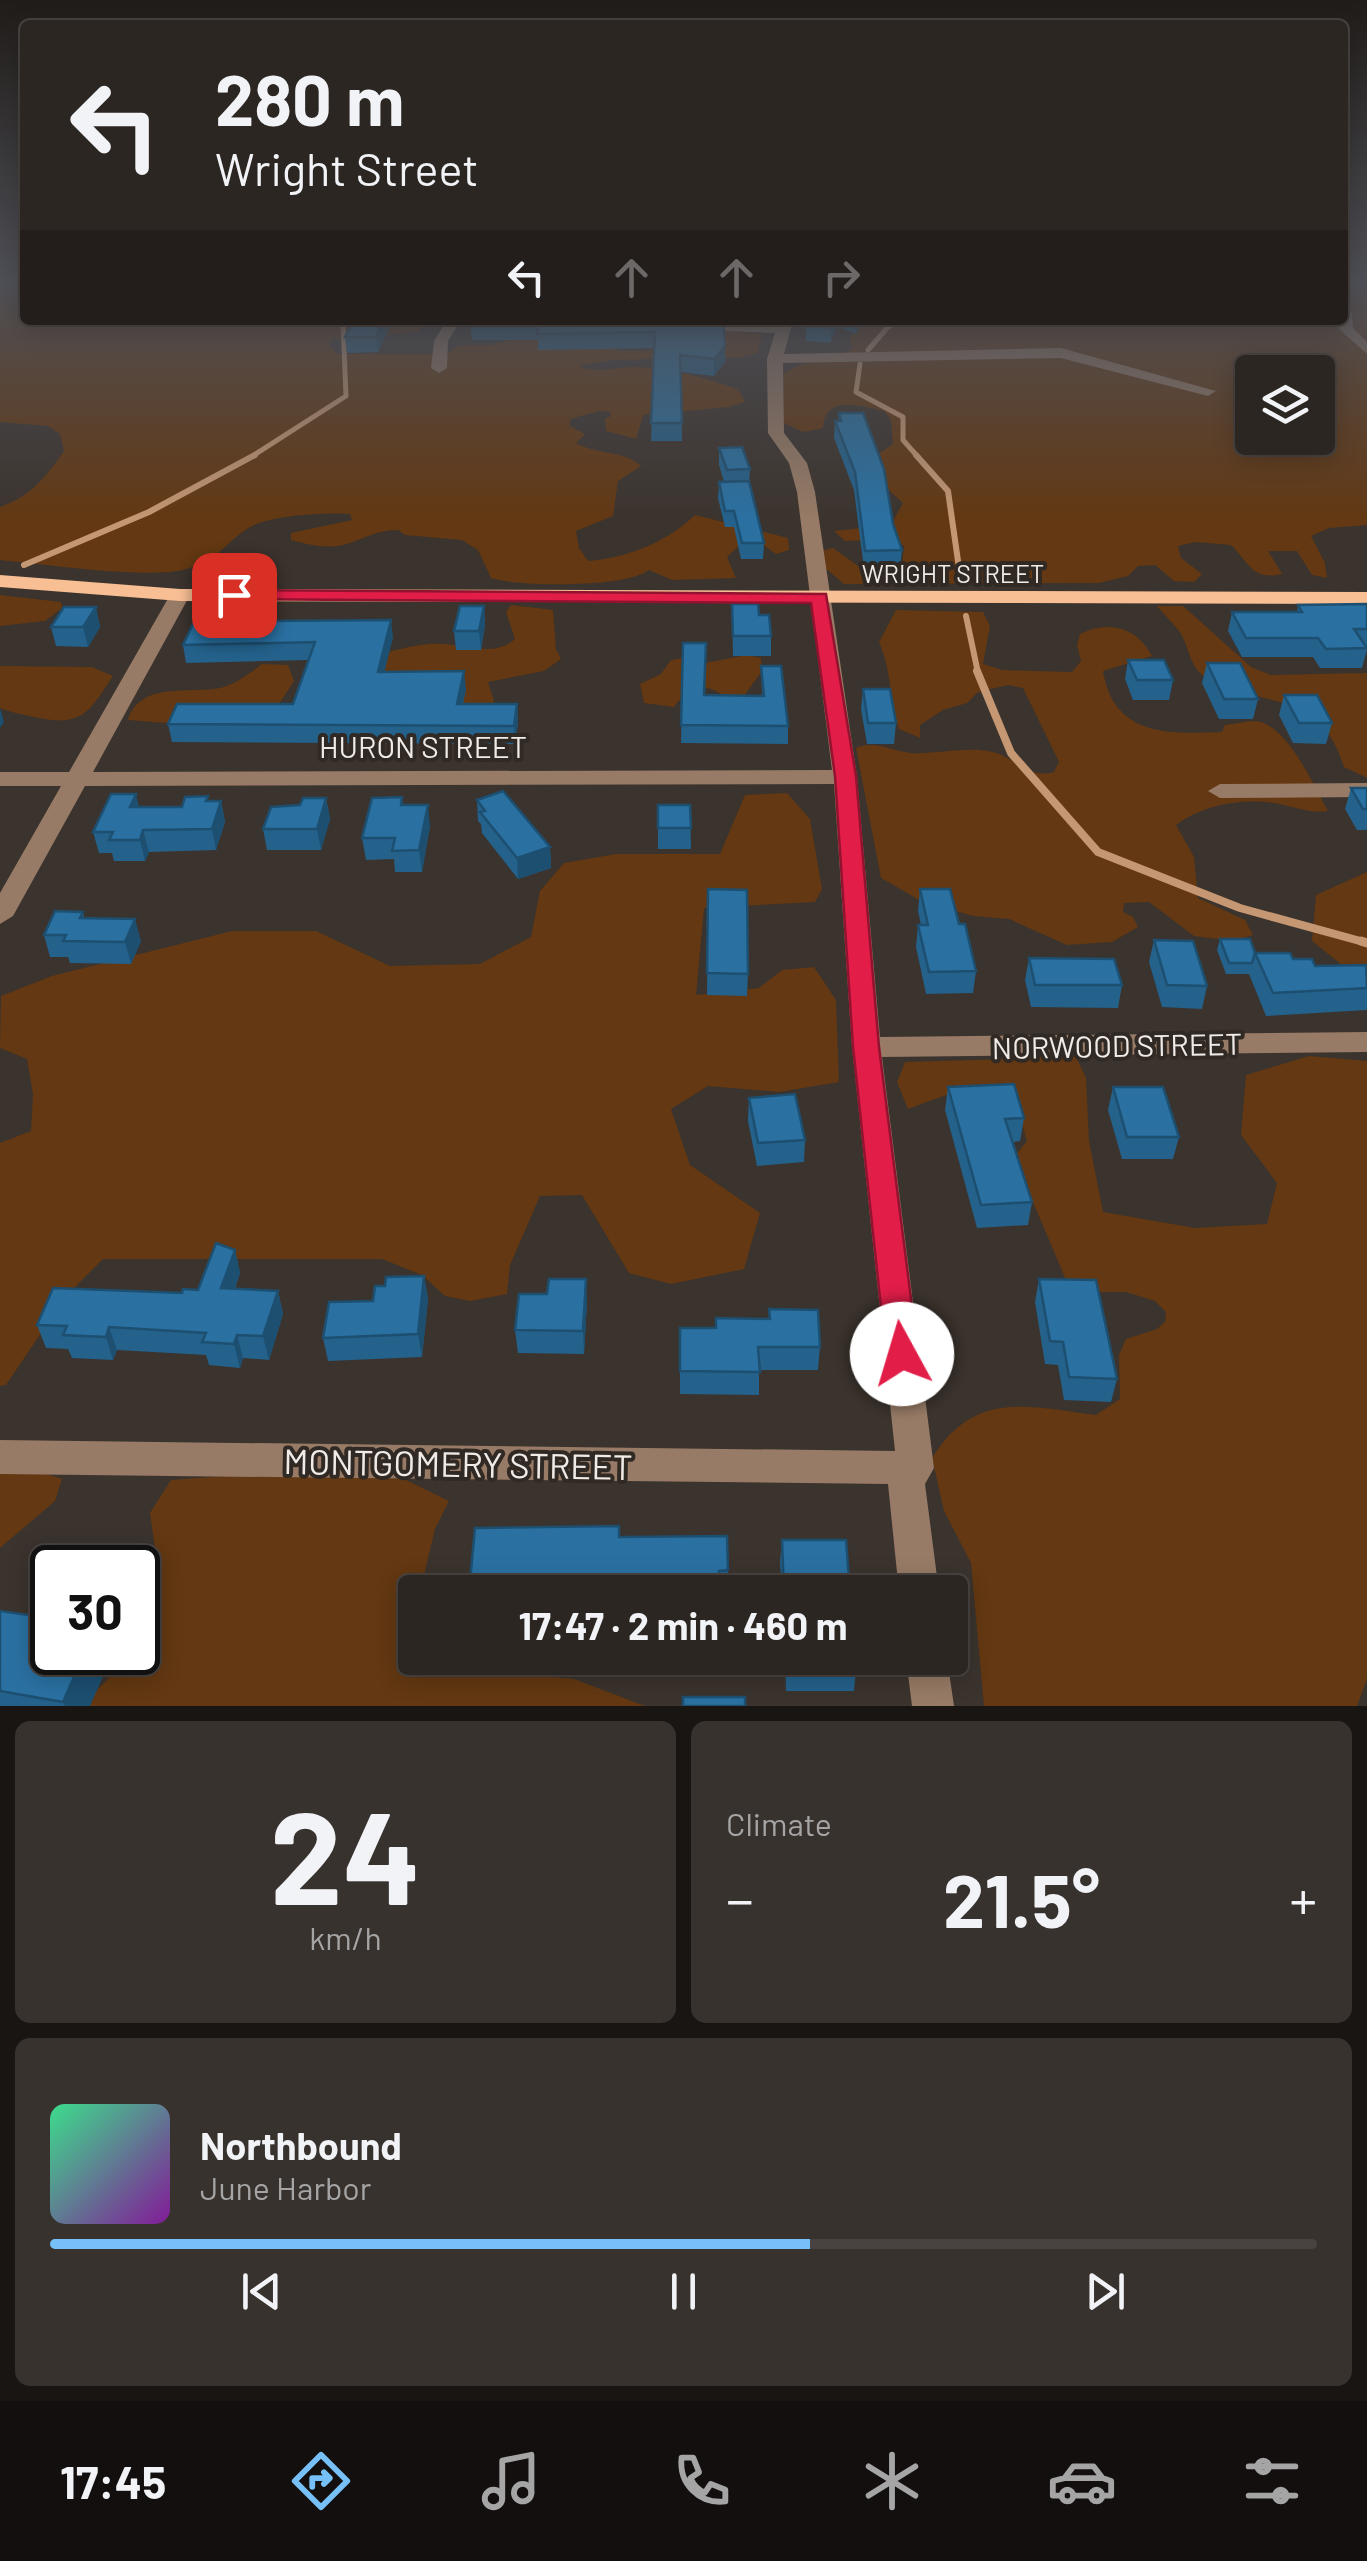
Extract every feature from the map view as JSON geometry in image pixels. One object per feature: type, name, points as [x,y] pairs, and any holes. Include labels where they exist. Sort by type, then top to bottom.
[{"type":"main road","name":"WRIGHT STREET","points":[[0,581],[180,595],[1367,598]]},
{"type":"street","points":[[439,363],[439,368]]},
{"type":"street","points":[[775,363],[776,434],[798,463],[846,776],[866,1047],[915,1468],[906,1481],[917,1575]]},
{"type":"street","points":[[1104,363],[1146,378],[1208,391]]},
{"type":"street","points":[[0,916],[180,595]]},
{"type":"street","name":"HURON STREET","points":[[0,778],[846,776]]},
{"type":"street","points":[[1220,791],[1367,790]]},
{"type":"street","name":"NORWOOD STREET","points":[[866,1047],[1367,1042]]},
{"type":"street","name":"MONTGOMERY STREET","points":[[0,1458],[915,1468]]},
{"type":"street","points":[[929,1675],[933,1706]]},
{"type":"shaded area","points":[[0,363],[599,363],[580,366],[599,370],[648,368],[687,374],[738,389],[745,402],[643,415],[636,439],[606,431],[605,419],[611,416],[610,412],[570,419],[570,426],[585,434],[576,443],[627,457],[641,466],[618,481],[613,516],[576,531],[579,548],[588,561],[617,556],[646,547],[695,515],[788,538],[789,550],[776,554],[759,542],[742,543],[727,557],[736,578],[672,580],[649,570],[597,583],[524,583],[491,578],[478,550],[462,540],[405,535],[398,530],[335,546],[291,540],[291,533],[352,520],[350,514],[327,514],[259,523],[207,560],[169,572],[123,572],[0,560],[0,507],[36,485],[64,451],[60,434],[48,426],[0,422]]},
{"type":"shaded area","points":[[812,363],[1235,363],[1235,455],[1335,455],[1335,363],[1367,363],[1367,525],[1329,528],[1311,536],[1325,563],[1327,578],[1312,575],[1297,551],[1268,551],[1282,574],[1263,575],[1252,569],[1231,545],[1195,542],[1178,546],[1181,558],[1202,574],[1194,582],[1174,581],[1155,565],[1138,566],[1128,576],[1099,583],[844,584],[823,566],[822,551],[833,548],[868,573],[901,574],[904,546],[893,539],[845,541],[834,531],[891,525],[903,503],[882,484],[880,453],[893,444],[891,420],[884,411],[837,406],[825,417],[823,428],[803,432],[784,423],[783,374]]},
{"type":"shaded area","points":[[0,595],[61,602],[62,608],[45,621],[0,626]]},
{"type":"shaded area","points":[[511,605],[553,610],[556,649],[561,659],[544,671],[488,682],[494,701],[487,715],[457,711],[466,690],[451,680],[353,679],[351,661],[400,649],[430,644],[485,649],[505,645],[515,639],[506,612]]},
{"type":"shaded area","points":[[1157,606],[1183,606],[1251,667],[1271,675],[1367,673],[1367,778],[1344,767],[1333,741],[1305,711],[1227,687],[1200,673],[1180,632]]},
{"type":"shaded area","points":[[896,610],[983,612],[990,626],[983,664],[1002,670],[1072,672],[1081,661],[1077,645],[1080,634],[1101,627],[1121,629],[1138,638],[1152,656],[1103,671],[1109,693],[1132,720],[1147,727],[1183,733],[1222,732],[1225,725],[1256,721],[1278,733],[1299,759],[1328,811],[1235,802],[1198,812],[1176,825],[1194,857],[1198,898],[1245,920],[1253,935],[1234,941],[1194,936],[1149,902],[1124,903],[1123,912],[1133,917],[1138,927],[1112,942],[1067,945],[1009,919],[973,916],[921,901],[881,878],[856,748],[876,746],[910,753],[982,750],[1039,773],[1054,772],[1059,762],[1023,688],[1008,685],[978,692],[967,703],[943,710],[920,725],[920,738],[899,729],[879,642]]},
{"type":"shaded area","points":[[747,655],[761,658],[762,671],[741,700],[727,700],[713,690],[699,688],[686,694],[674,707],[644,703],[640,684],[661,674],[671,660],[684,658],[705,663]]},
{"type":"shaded area","points":[[262,664],[288,665],[294,681],[273,713],[212,712],[165,723],[128,720],[143,699],[154,694],[226,686]]},
{"type":"shaded area","points":[[0,666],[92,667],[113,676],[84,713],[76,718],[54,720],[0,708]]},
{"type":"shaded area","points":[[787,793],[810,819],[822,889],[815,902],[704,908],[696,995],[759,988],[782,970],[814,967],[836,1000],[839,1082],[779,1092],[708,1086],[671,1109],[690,1165],[760,1213],[744,1269],[671,1284],[629,1273],[582,1195],[540,1196],[510,1265],[507,1294],[470,1301],[445,1296],[422,1275],[382,1259],[103,1259],[66,1296],[6,1385],[0,1386],[0,1143],[31,1131],[33,1094],[27,1059],[0,1048],[1,996],[52,976],[232,931],[316,931],[390,966],[480,964],[531,937],[540,891],[564,863],[616,854],[720,854],[745,795]]},
{"type":"shaded area","points":[[1367,872],[1367,993],[1361,980],[1312,941],[1316,895]]},
{"type":"shaded area","points":[[1022,1050],[1075,1055],[1086,1078],[1089,1141],[1103,1212],[1195,1228],[1267,1224],[1277,1183],[1241,1135],[1246,1075],[1309,1056],[1367,1061],[1367,1679],[1357,1706],[984,1706],[971,1563],[944,1511],[932,1458],[948,1436],[984,1412],[1025,1407],[1096,1415],[1120,1399],[1119,1355],[1126,1339],[1157,1329],[1165,1322],[1166,1312],[1155,1301],[1126,1292],[1087,1292],[1066,1280],[1014,1157],[1027,1141],[1014,1097],[946,1095],[908,1109],[897,1082],[905,1062],[1009,1059]]},
{"type":"shaded area","points":[[0,1470],[35,1470],[62,1479],[55,1501],[0,1548]]},
{"type":"shaded area","points":[[252,1474],[404,1479],[449,1501],[435,1529],[424,1575],[398,1575],[398,1675],[532,1675],[574,1679],[645,1706],[81,1706],[110,1675],[160,1675],[160,1545],[155,1545],[150,1513],[171,1480]]},
{"type":"building","points":[[654,363],[680,363],[682,423],[651,423]]},
{"type":"building","points":[[839,413],[863,413],[884,469],[893,524],[902,550],[865,551],[855,472],[835,421],[841,421]]},
{"type":"building","points":[[742,447],[750,469],[727,470],[719,448]]},
{"type":"building","points":[[749,481],[764,543],[742,543],[734,511],[725,511],[719,482]]},
{"type":"building","points":[[732,604],[758,604],[759,615],[769,615],[771,636],[733,636]]},
{"type":"building","points":[[1367,604],[1367,629],[1354,629],[1367,648],[1326,649],[1318,638],[1246,638],[1232,612],[1302,612],[1298,605]]},
{"type":"building","points":[[460,606],[484,606],[479,631],[454,631]]},
{"type":"building","points":[[64,607],[96,607],[83,627],[51,627]]},
{"type":"building","points":[[200,609],[273,612],[269,621],[391,620],[378,672],[464,671],[457,704],[517,704],[514,726],[168,724],[177,704],[293,704],[315,642],[183,645]]},
{"type":"building","points":[[683,643],[706,643],[704,695],[764,696],[761,666],[781,666],[788,726],[681,725]]},
{"type":"building","points":[[1128,660],[1164,660],[1173,680],[1137,680]]},
{"type":"building","points":[[1207,663],[1240,663],[1258,699],[1224,699]]},
{"type":"building","points":[[863,689],[890,689],[896,723],[868,723]]},
{"type":"building","points":[[1284,695],[1317,695],[1332,723],[1299,723]]},
{"type":"building","points":[[1351,788],[1367,788],[1367,809],[1363,809]]},
{"type":"building","points":[[503,791],[550,847],[517,858],[480,812],[485,811],[477,800]]},
{"type":"building","points":[[111,794],[136,794],[130,807],[182,807],[185,797],[208,796],[206,801],[221,801],[212,829],[143,830],[140,840],[109,840],[113,832],[93,832]]},
{"type":"building","points":[[402,797],[401,805],[428,805],[419,850],[392,851],[395,838],[362,838],[372,798]]},
{"type":"building","points":[[303,798],[326,798],[317,829],[263,829],[271,807],[300,805]]},
{"type":"building","points":[[658,805],[690,805],[691,828],[658,828]]},
{"type":"building","points":[[708,889],[747,890],[748,974],[707,973]]},
{"type":"building","points":[[920,889],[950,889],[959,924],[965,924],[976,971],[929,972],[918,925],[928,925]]},
{"type":"building","points":[[55,911],[83,912],[80,918],[135,919],[125,942],[63,941],[66,935],[44,935]]},
{"type":"building","points":[[1220,939],[1250,939],[1255,953],[1252,963],[1229,963]]},
{"type":"building","points":[[1154,940],[1193,941],[1207,986],[1167,985]]},
{"type":"building","points":[[1255,953],[1290,953],[1293,959],[1312,959],[1315,966],[1366,965],[1367,988],[1273,993]]},
{"type":"building","points":[[1029,958],[1114,959],[1122,985],[1035,985]]},
{"type":"building","points":[[1014,1084],[1024,1118],[1005,1119],[1032,1202],[981,1205],[948,1087]]},
{"type":"building","points":[[1113,1087],[1163,1087],[1179,1137],[1127,1137]]},
{"type":"building","points":[[795,1094],[805,1140],[758,1143],[749,1098]]},
{"type":"building","points":[[216,1243],[235,1250],[221,1288],[278,1291],[263,1336],[237,1335],[234,1344],[202,1342],[206,1333],[109,1327],[106,1337],[63,1335],[67,1326],[37,1325],[53,1288],[182,1293],[183,1289],[198,1290]]},
{"type":"building","points":[[424,1276],[418,1334],[323,1338],[329,1302],[373,1301],[375,1286],[385,1286],[386,1277]]},
{"type":"building","points":[[549,1279],[586,1279],[583,1331],[515,1330],[519,1294],[547,1294]]},
{"type":"building","points":[[1039,1279],[1096,1280],[1117,1379],[1069,1377],[1063,1342],[1050,1341]]},
{"type":"building","points":[[769,1309],[818,1310],[820,1347],[758,1347],[760,1372],[680,1371],[680,1328],[716,1328],[716,1318],[770,1319]]},
{"type":"building","points":[[619,1526],[619,1537],[727,1536],[728,1570],[719,1571],[719,1575],[471,1575],[475,1528]]},
{"type":"building","points":[[782,1540],[846,1540],[849,1575],[783,1575]]},
{"type":"building","points":[[0,1611],[28,1615],[30,1611],[30,1675],[75,1675],[63,1702],[0,1691]]},
{"type":"building","points":[[683,1697],[745,1697],[745,1706],[683,1706]]},
{"type":"waterway","points":[[251,457],[346,396],[345,363]]},
{"type":"waterway","points":[[860,364],[856,392],[903,417],[903,440],[918,457]]},
{"type":"waterway","points":[[24,565],[149,512],[255,455]]},
{"type":"waterway","points":[[916,455],[948,491],[960,575]]},
{"type":"waterway","points":[[966,616],[978,673]]},
{"type":"waterway","points":[[977,671],[1011,753],[1098,852],[1240,908],[1367,943],[1361,941]]},
{"type":"route","points":[[234,595],[820,598],[846,776],[866,1047],[902,1354]]}]
